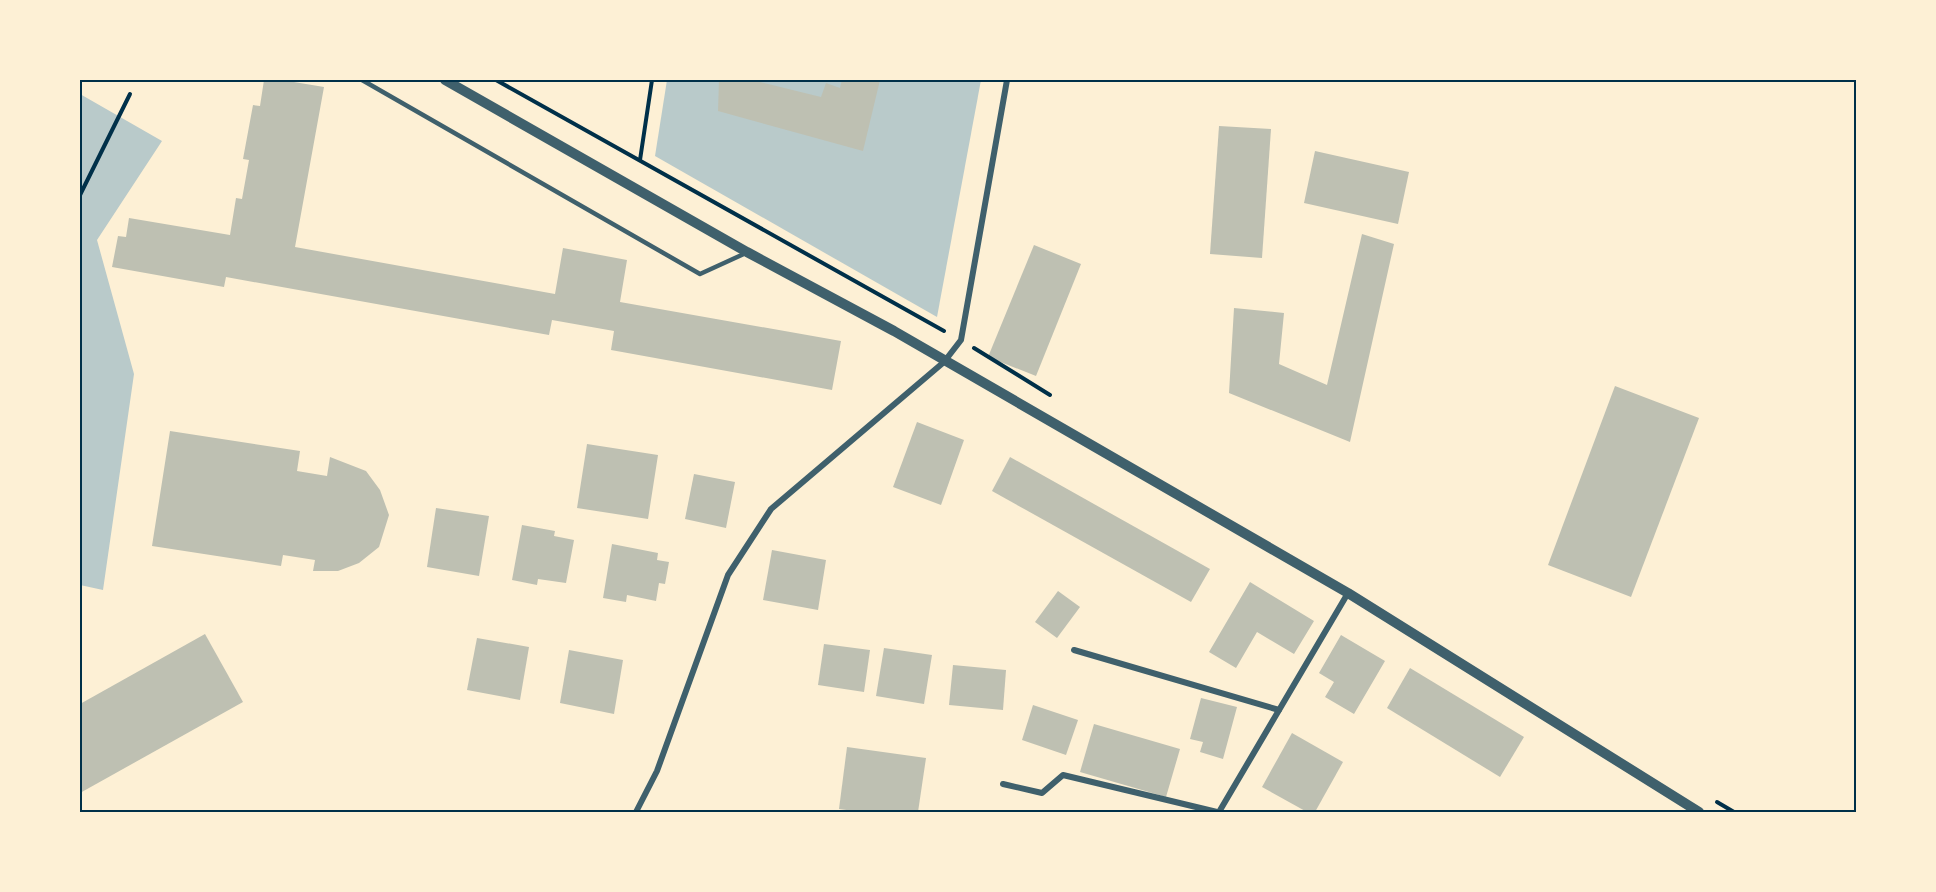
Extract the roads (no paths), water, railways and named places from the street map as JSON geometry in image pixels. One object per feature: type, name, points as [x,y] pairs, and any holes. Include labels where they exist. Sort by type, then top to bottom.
[{"type":"street","points":[[445,80],[747,252],[894,331],[944,362],[1348,593],[1699,813]]},
{"type":"street","points":[[636,813],[657,771],[728,575],[771,509],[944,362],[961,340],[1007,80]]},
{"type":"street","points":[[1003,784],[1042,793],[1063,775],[1218,813],[1348,593]]},
{"type":"street","points":[[1074,650],[1279,710]]},
{"type":"lane","points":[[362,80],[700,274],[747,252]]}]
